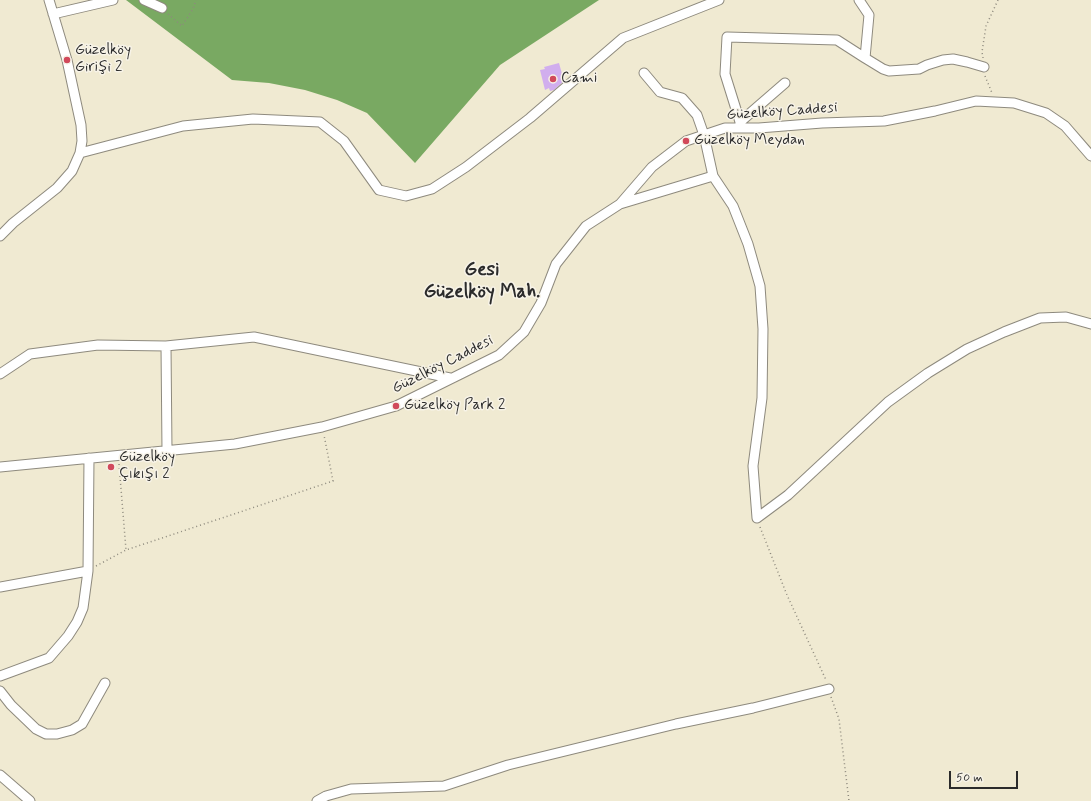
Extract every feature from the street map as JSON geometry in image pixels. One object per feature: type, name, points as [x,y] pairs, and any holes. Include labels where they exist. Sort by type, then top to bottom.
[{"type":"street","points":[[0,236],[13,223],[56,188],[72,171],[80,153],[82,141],[81,125],[67,60],[49,0]]},
{"type":"street","points":[[53,14],[113,0]]},
{"type":"street","points":[[144,0],[162,8]]},
{"type":"street","points":[[80,153],[183,126],[253,118],[320,122],[344,141],[379,190],[406,196],[432,189],[466,167],[530,118],[623,38],[720,0]]},
{"type":"street","points":[[859,0],[870,15],[865,58]]},
{"type":"street","points":[[785,83],[740,125],[725,74],[727,37],[837,40],[883,69],[890,71],[919,69],[943,60],[953,59],[984,67]]},
{"type":"street","points":[[644,73],[660,92],[682,98],[697,115],[704,135],[713,176],[733,206],[748,244],[760,286],[763,329],[762,398],[753,466],[757,518]]},
{"type":"street","name":"Güzelköy Caddesi","points":[[0,467],[235,444],[322,427],[396,406],[499,355],[524,332],[541,303],[556,264],[586,226],[620,204],[652,167],[686,141],[725,128],[740,125],[884,121],[976,101],[1014,103],[1046,113],[1065,126],[1091,156]]},
{"type":"street","points":[[620,204],[713,176]]},
{"type":"street","points":[[757,518],[788,495],[888,402],[928,373],[967,349],[1040,318],[1066,317],[1091,324]]},
{"type":"street","points":[[0,374],[30,354],[98,346],[166,346],[254,337],[450,378]]},
{"type":"street","points":[[166,346],[167,451]]},
{"type":"street","points":[[0,676],[50,658],[68,636],[77,622],[82,608],[88,571],[89,458]]},
{"type":"street","points":[[0,587],[88,571]]},
{"type":"street","points":[[0,691],[36,729],[46,734],[57,734],[72,730],[82,724],[105,683]]},
{"type":"street","points":[[317,801],[326,796],[351,789],[444,786],[508,765],[829,689]]},
{"type":"street","points":[[0,775],[30,801]]},
{"type":"path","points":[[162,8],[182,26],[194,9],[196,0]]},
{"type":"path","points":[[996,102],[985,78],[982,52],[986,26],[998,0]]},
{"type":"path","points":[[88,571],[126,550],[333,480],[322,427]]},
{"type":"path","points":[[118,456],[126,550]]},
{"type":"path","points":[[757,518],[787,596],[823,671],[839,719],[849,801]]},
{"type":"green space","points":[[126,0],[599,0],[500,65],[415,163],[367,113],[337,100],[305,90],[269,83],[232,80]]},
{"type":"building","name":"Cami","points":[[559,63],[564,81],[554,90],[550,91],[549,88],[545,90],[540,70],[545,69],[544,67]]},
{"type":"place","name":"Güzelköy Girişi 2","points":[[67,60]]},
{"type":"place","name":"Cami","points":[[553,79]]},
{"type":"place","name":"Güzelköy Meydan","points":[[686,141]]},
{"type":"place","name":"Güzelköy Park 2","points":[[396,406]]},
{"type":"place","name":"Güzelköy Çıkışı 2","points":[[111,467]]},
{"type":"district","name":"Gesi Güzelköy Mah.","points":[[482,282]]}]
